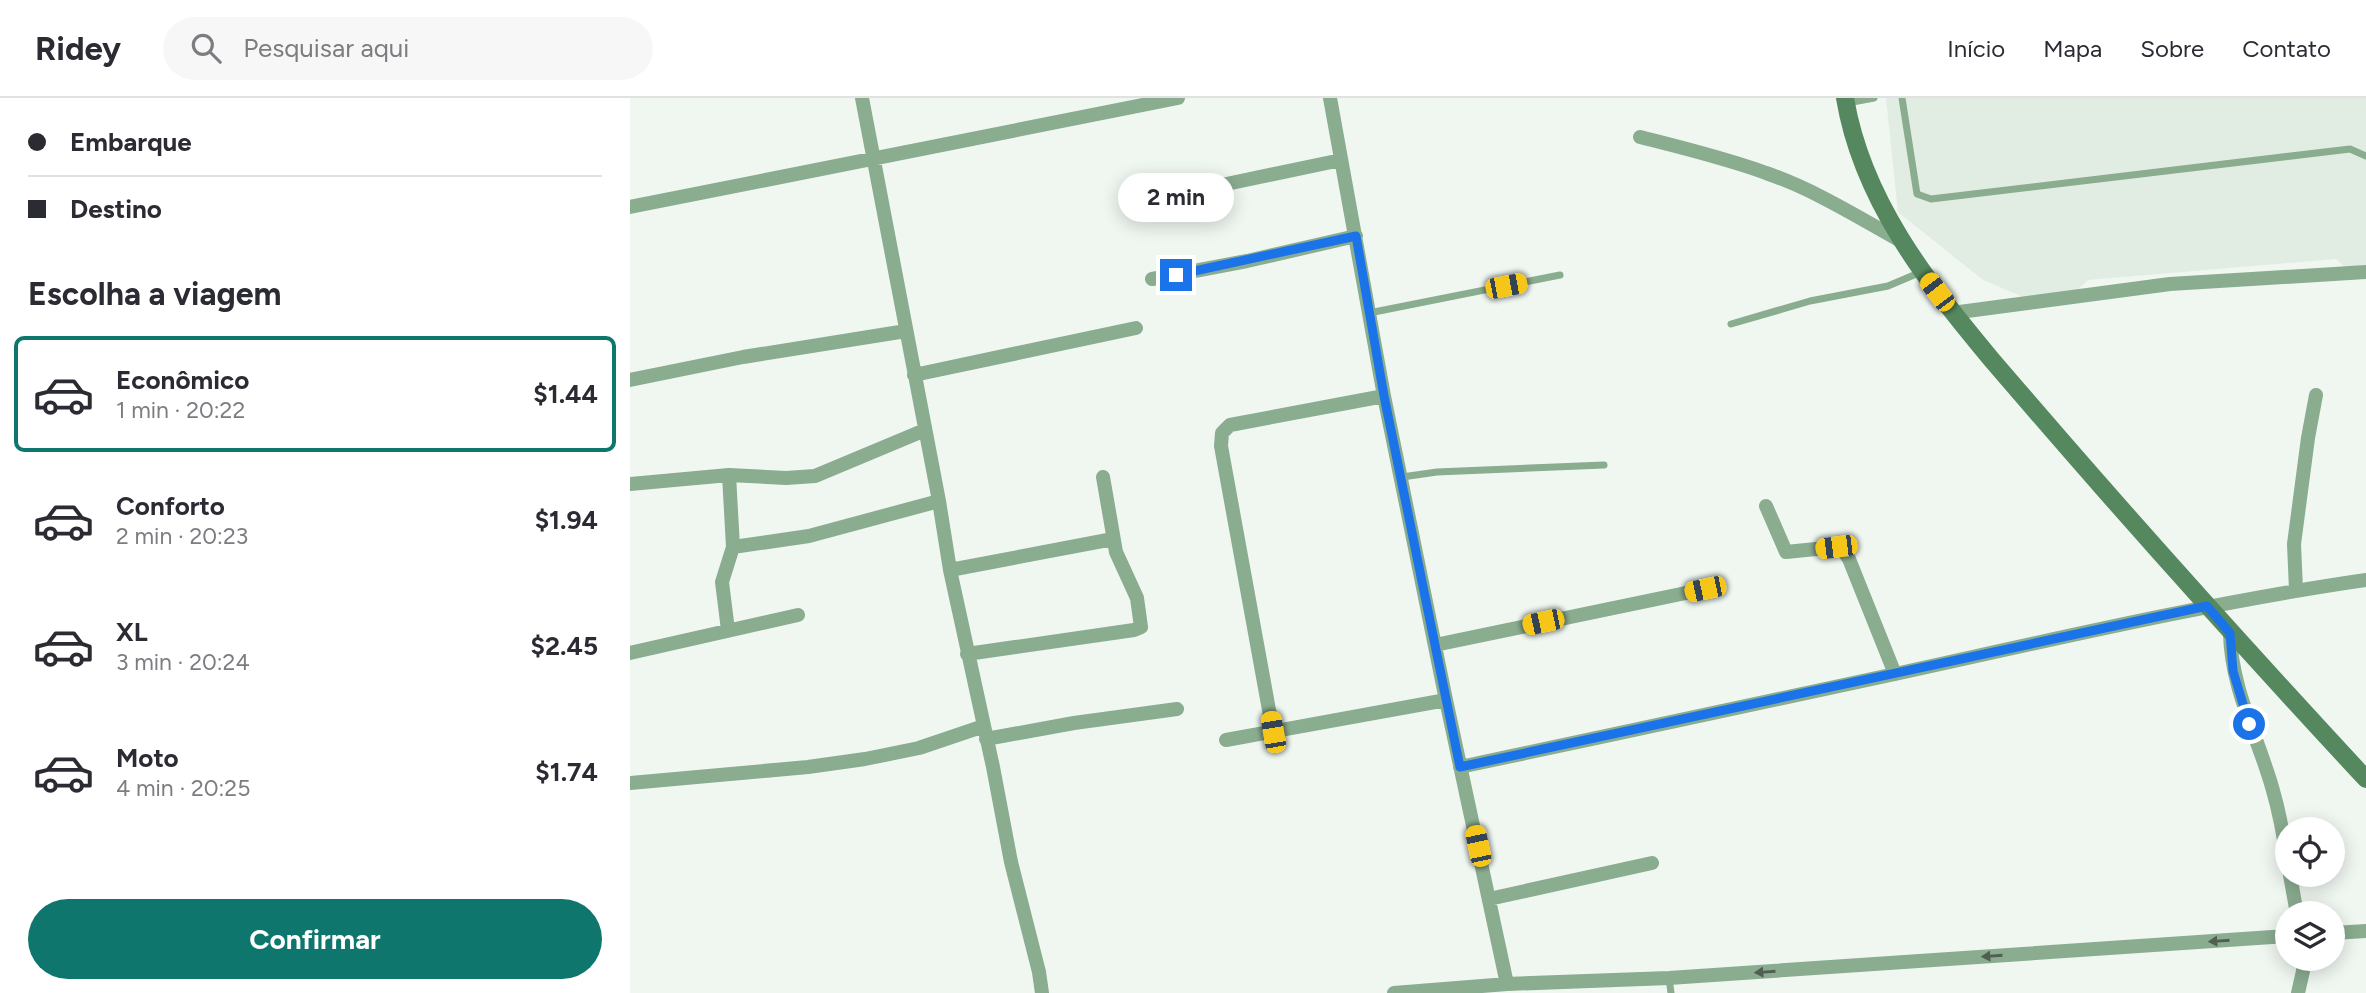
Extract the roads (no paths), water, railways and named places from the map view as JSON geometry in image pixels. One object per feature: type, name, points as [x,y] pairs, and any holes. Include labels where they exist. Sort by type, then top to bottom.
[{"type":"street","points":[[862,98],[950,570],[1011,862],[1042,993]]},
{"type":"street","points":[[630,206],[873,160],[1153,100],[1178,98]]},
{"type":"street","points":[[1329,98],[1384,396],[1507,984]]},
{"type":"street","points":[[1846,100],[1869,180],[1901,241],[1952,313],[2230,633],[2366,779]]},
{"type":"street","points":[[1640,138],[1696,151],[1768,173],[1829,201],[1901,241]]},
{"type":"street","points":[[1160,201],[1341,160]]},
{"type":"street","points":[[1152,279],[1356,236]]},
{"type":"street","points":[[1952,313],[2171,284],[2366,272]]},
{"type":"street","points":[[915,375],[1136,328]]},
{"type":"street","points":[[630,380],[906,331]]},
{"type":"street","points":[[2295,590],[2294,544],[2316,395]]},
{"type":"street","points":[[1273,732],[1221,446],[1222,433],[1230,425],[1384,396]]},
{"type":"street","points":[[630,484],[729,475],[799,478],[815,476],[925,430]]},
{"type":"street","points":[[728,631],[722,582],[733,547],[729,475]]},
{"type":"street","points":[[967,654],[1141,627],[1137,598],[1116,552],[1103,477]]},
{"type":"street","points":[[733,547],[809,536],[939,501]]},
{"type":"street","points":[[1766,506],[1786,552],[1836,547],[1843,550],[1895,674]]},
{"type":"street","points":[[950,570],[1113,539]]},
{"type":"street","points":[[1460,767],[2079,632],[2207,606],[2366,579]]},
{"type":"street","points":[[1436,645],[1705,589]]},
{"type":"street","points":[[630,653],[798,615]]},
{"type":"street","points":[[2230,633],[2230,653],[2237,686],[2272,788],[2278,817]]},
{"type":"street","points":[[1226,740],[1446,700]]},
{"type":"street","points":[[630,783],[808,767],[865,759],[985,732],[1177,709]]},
{"type":"street","points":[[1489,899],[1652,863]]},
{"type":"street","points":[[2345,932],[2366,931]]},
{"type":"street","points":[[1394,993],[1507,984],[1670,986],[2275,937]]},
{"type":"street","points":[[2299,993],[2303,971]]},
{"type":"lane","points":[[1846,100],[1874,98]]},
{"type":"lane","points":[[1902,98],[1917,194],[1931,199],[2350,149],[2366,156]]},
{"type":"lane","points":[[1731,324],[1811,301],[1888,286],[1921,271]]},
{"type":"lane","points":[[1369,313],[1560,275]]},
{"type":"lane","points":[[1402,477],[1437,472],[1604,465]]}]
